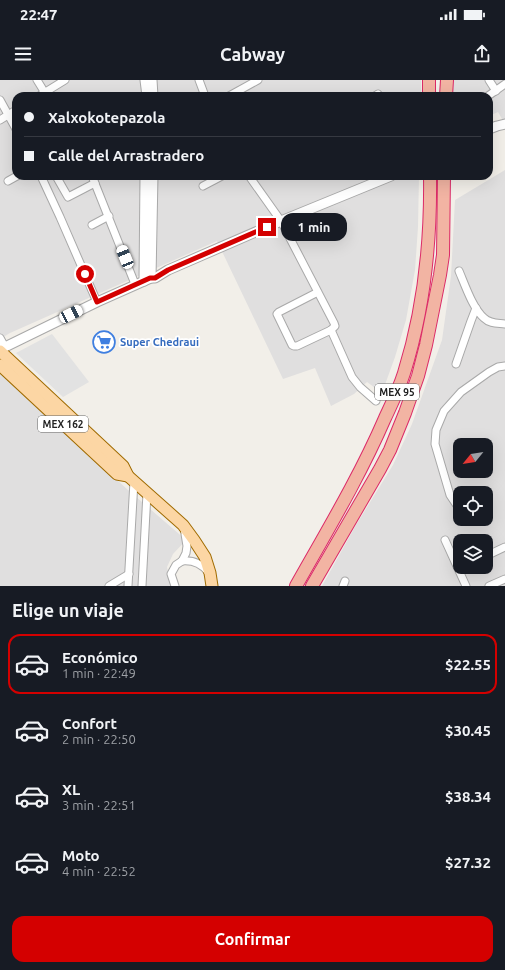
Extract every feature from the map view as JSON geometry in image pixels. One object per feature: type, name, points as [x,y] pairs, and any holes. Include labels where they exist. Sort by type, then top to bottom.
[{"type":"highway","points":[[429,80],[429,92]]},
{"type":"highway","points":[[446,92],[447,80]]},
{"type":"highway","name":"MEX 95","points":[[296,586],[367,458],[404,374],[411,348],[425,279],[430,180]]},
{"type":"highway","name":"MEX 95","points":[[312,586],[390,450],[418,376],[440,275],[443,238],[444,180]]},
{"type":"main road","name":"MEX 162","points":[[2,349],[123,466],[131,479],[183,525],[205,557],[212,586]]},
{"type":"main road","name":"MEX 162","points":[[0,365],[117,474],[131,479]]},
{"type":"street","points":[[37,80],[41,92]]},
{"type":"street","points":[[45,92],[65,80]]},
{"type":"street","points":[[145,80],[146,92]]},
{"type":"street","points":[[152,80],[153,92]]},
{"type":"street","points":[[199,80],[204,92]]},
{"type":"street","points":[[236,92],[258,80]]},
{"type":"street","points":[[489,80],[496,91]]},
{"type":"street","points":[[493,93],[505,84]]},
{"type":"street","points":[[0,100],[12,122]]},
{"type":"street","points":[[0,120],[12,112]]},
{"type":"street","points":[[493,128],[505,124]]},
{"type":"street","points":[[8,181],[12,179]]},
{"type":"street","points":[[43,180],[97,302]]},
{"type":"street","points":[[58,180],[68,197],[95,183]]},
{"type":"street","points":[[94,180],[109,216],[143,281]]},
{"type":"street","points":[[143,281],[145,180]]},
{"type":"street","points":[[143,281],[152,180]]},
{"type":"street","points":[[203,186],[214,180]]},
{"type":"street","points":[[253,180],[281,220],[334,323],[335,326],[331,330],[294,346],[292,345],[277,317],[277,314],[318,292]]},
{"type":"street","points":[[0,338],[2,349],[143,281],[155,278],[168,270],[281,220],[380,180]]},
{"type":"street","points":[[92,225],[109,216]]},
{"type":"street","points":[[459,271],[476,308],[485,319],[494,323],[505,324]]},
{"type":"street","points":[[456,364],[470,321],[476,308]]},
{"type":"street","points":[[331,330],[352,377],[360,387],[376,401]]},
{"type":"street","points":[[453,500],[450,495],[435,444],[436,430],[444,411],[461,392],[489,372],[498,367],[505,366]]},
{"type":"street","points":[[128,586],[131,479]]},
{"type":"street","points":[[142,586],[147,493]]},
{"type":"street","points":[[174,586],[171,574],[176,565],[182,561],[186,553],[187,546],[183,525]]},
{"type":"street","points":[[445,540],[453,555]]},
{"type":"street","points":[[493,553],[505,547]]},
{"type":"street","points":[[182,561],[197,563],[204,566],[210,573]]},
{"type":"street","points":[[109,586],[128,574]]},
{"type":"street","points":[[462,574],[466,586]]},
{"type":"street","points":[[489,586],[505,579]]},
{"type":"shaded area","points":[[0,80],[421,80],[421,92],[12,92],[12,180],[419,180],[415,270],[406,320],[382,393],[367,382],[354,394],[331,406],[315,368],[283,379],[217,241],[10,333],[0,339]]},
{"type":"shaded area","points":[[453,80],[505,80],[505,124],[498,112],[493,114],[493,92],[453,92]]},
{"type":"shaded area","points":[[505,170],[505,586],[322,586],[356,525],[393,465],[412,424],[442,340],[451,276],[455,200],[488,180],[493,180],[493,177]]},
{"type":"shaded area","points":[[52,334],[89,382],[63,397],[16,353]]},
{"type":"shaded area","points":[[0,374],[128,490],[186,540],[173,554],[167,567],[170,582],[174,586],[0,586]]},
{"type":"place","name":"Super Chedraui","points":[[104,342]]},
{"type":"route","points":[[85,274],[97,302],[150,278],[155,278],[168,270],[267,227]]}]
